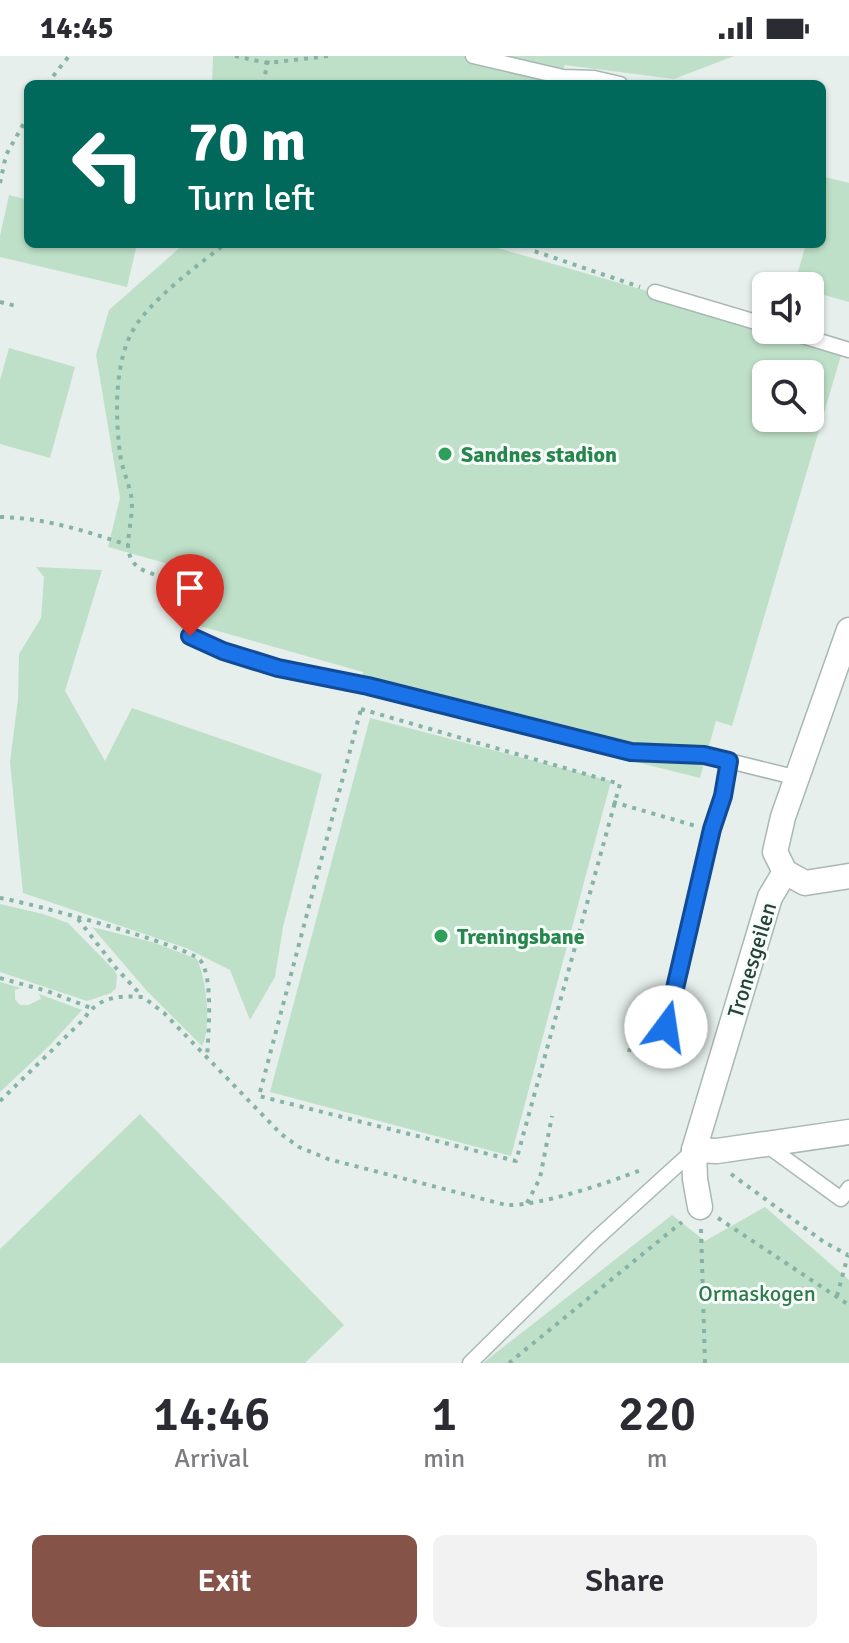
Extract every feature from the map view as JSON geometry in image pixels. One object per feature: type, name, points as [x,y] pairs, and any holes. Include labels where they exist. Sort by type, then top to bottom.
[{"type":"street","points":[[849,630],[783,817],[775,852],[785,872],[805,883],[849,876]]},
{"type":"street","name":"Tronesgeilen","points":[[700,1207],[694,1150],[770,897],[785,872]]},
{"type":"street","points":[[694,1150],[717,1151],[849,1132]]},
{"type":"lane","points":[[473,56],[557,80]]},
{"type":"lane","points":[[572,80],[603,80]]},
{"type":"lane","points":[[655,292],[752,321]]},
{"type":"lane","points":[[824,342],[849,350]]},
{"type":"lane","points":[[190,636],[223,651],[278,668],[368,686],[631,752],[704,755],[798,778]]},
{"type":"lane","points":[[666,1027],[729,761]]},
{"type":"lane","points":[[763,1143],[841,1199],[849,1188]]},
{"type":"lane","points":[[470,1363],[596,1239],[694,1150]]},
{"type":"path","points":[[50,80],[69,56]]},
{"type":"path","points":[[235,56],[267,63],[329,56]]},
{"type":"path","points":[[264,80],[269,56]]},
{"type":"path","points":[[0,183],[6,155],[24,123]]},
{"type":"path","points":[[190,636],[183,594],[175,584],[139,568],[130,559],[128,545],[133,522],[132,499],[121,455],[118,407],[121,368],[128,341],[140,318],[186,274],[220,248]]},
{"type":"path","points":[[531,248],[655,292]]},
{"type":"path","points":[[0,302],[16,306]]},
{"type":"path","points":[[0,517],[26,517],[61,523],[128,545]]},
{"type":"path","points":[[255,1109],[361,709],[620,784],[516,1161],[259,1096]]},
{"type":"path","points":[[613,802],[712,829]]},
{"type":"path","points":[[0,898],[76,916],[200,959],[205,969],[208,994],[207,1058]]},
{"type":"path","points":[[76,916],[143,997],[164,1013],[255,1109],[299,1147],[328,1159],[506,1205],[527,1203],[611,1182],[653,1166]]},
{"type":"path","points":[[0,978],[91,1008]]},
{"type":"path","points":[[0,1101],[84,1019],[91,1008],[119,996],[143,997]]},
{"type":"path","points":[[629,1052],[637,1018]]},
{"type":"path","points":[[527,1203],[540,1178],[552,1116]]},
{"type":"path","points":[[728,1172],[824,1242],[848,1254],[837,1296]]},
{"type":"path","points":[[700,1207],[849,1305]]},
{"type":"path","points":[[509,1363],[700,1207]]},
{"type":"path","points":[[700,1207],[705,1363]]},
{"type":"green space","points":[[213,56],[734,56],[674,79],[565,65],[559,80],[212,80]]},
{"type":"green space","points":[[826,177],[849,183],[849,302],[824,295],[824,272],[798,272],[805,248],[826,248]]},
{"type":"green space","points":[[9,195],[24,199],[24,248],[136,248],[127,287],[0,257],[0,236]]},
{"type":"green space","points":[[179,248],[498,248],[734,316],[752,324],[752,344],[818,344],[842,352],[824,413],[824,360],[752,360],[752,432],[818,432],[732,726],[716,721],[700,778],[360,693],[363,672],[193,624],[208,575],[108,547],[120,498],[96,355],[109,310]]},
{"type":"green space","points":[[9,348],[75,367],[50,458],[0,444],[0,380]]},
{"type":"green space","points":[[36,567],[102,570],[65,691],[105,761],[132,708],[322,774],[283,927],[275,977],[250,1020],[230,970],[186,948],[23,893],[10,762],[18,699],[19,654],[41,618],[44,577]]},
{"type":"green space","name":"Treningsbane","points":[[370,718],[611,781],[511,1156],[270,1092]]},
{"type":"green space","points":[[0,904],[68,923],[114,970],[117,975],[116,988],[111,993],[87,1001],[0,972]]},
{"type":"green space","points":[[92,927],[152,942],[197,959],[207,1002],[207,1027],[202,1046],[147,991]]},
{"type":"green space","points":[[0,982],[21,988],[15,990],[15,999],[20,1005],[41,999],[39,994],[82,1010],[0,1092]]},
{"type":"green space","points":[[140,1114],[344,1325],[305,1363],[0,1363],[0,1249]]},
{"type":"green space","name":"Ormaskogen","points":[[765,1207],[849,1280],[849,1363],[483,1363],[672,1215],[705,1241]]},
{"type":"place","name":"Sandnes stadion","points":[[445,454]]},
{"type":"place","name":"Treningsbane","points":[[441,936]]},
{"type":"route","points":[[190,636],[223,651],[278,668],[368,686],[631,752],[704,755],[729,761],[666,1027]]}]
